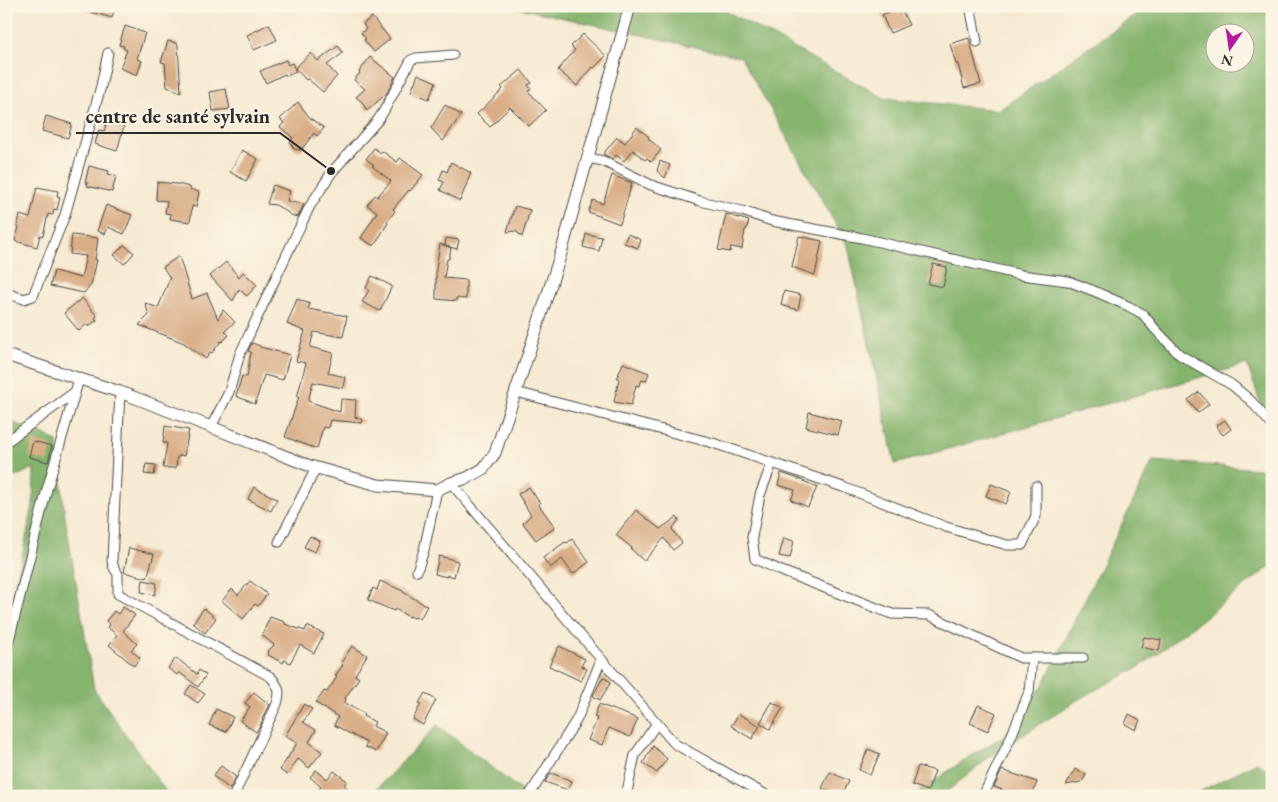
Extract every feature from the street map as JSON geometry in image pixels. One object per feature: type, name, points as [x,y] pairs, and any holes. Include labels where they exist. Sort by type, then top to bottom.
[{"type":"street","points":[[6,355],[120,392],[316,468],[378,485],[437,490],[467,478],[483,469],[495,453],[556,268],[630,6]]},
{"type":"street","points":[[970,6],[977,42]]},
{"type":"street","points":[[6,293],[24,299],[33,296],[65,215],[101,86],[108,53]]},
{"type":"street","points":[[211,426],[228,392],[240,354],[283,261],[310,206],[326,181],[382,114],[410,60],[453,55]]},
{"type":"street","points":[[588,158],[604,161],[651,185],[772,221],[862,238],[1021,275],[1068,281],[1094,290],[1143,314],[1180,355],[1232,385],[1251,401],[1272,424]]},
{"type":"street","points":[[6,652],[47,489],[79,379]]},
{"type":"street","points":[[6,442],[75,392]]},
{"type":"street","points":[[120,392],[112,561],[118,574],[118,594],[271,677],[278,686],[280,694],[277,704],[235,793]]},
{"type":"street","points":[[516,392],[712,444],[846,488],[946,527],[1006,545],[1022,545],[1036,516],[1036,486]]},
{"type":"street","points":[[772,463],[760,495],[752,537],[754,559],[892,614],[929,615],[1021,658],[1083,658]]},
{"type":"street","points":[[279,542],[316,468]]},
{"type":"street","points":[[451,483],[675,744],[768,796]]},
{"type":"street","points":[[417,571],[424,550],[437,490]]},
{"type":"street","points":[[982,796],[1011,737],[1029,692],[1032,658]]},
{"type":"street","points":[[528,796],[577,719],[601,660]]},
{"type":"street","points":[[626,796],[635,755],[657,723]]},
{"type":"green space","points":[[510,6],[717,6],[884,98],[999,110],[1148,6],[1272,6],[1272,437],[1247,364],[895,464],[848,246],[741,57]]},
{"type":"green space","points":[[6,420],[57,442],[65,517],[94,689],[169,796],[6,796],[6,630],[33,506],[34,468],[6,481]]},
{"type":"green space","points":[[1153,461],[1272,470],[1272,565],[1141,666],[1082,697],[1037,726],[990,757],[941,796],[912,796],[1005,735],[1043,685]]},
{"type":"green space","points":[[437,725],[528,796],[370,796]]},
{"type":"green space","points":[[1257,762],[1272,773],[1272,796],[1191,796]]},
{"type":"building","points":[[81,6],[115,6],[112,18],[80,9]]},
{"type":"building","points":[[900,7],[909,25],[890,33],[882,15]]},
{"type":"building","points":[[372,17],[390,39],[374,52],[361,33],[366,29],[363,24]]},
{"type":"building","points":[[269,24],[277,40],[254,50],[247,35]]},
{"type":"building","points":[[125,26],[145,33],[137,59],[142,61],[137,75],[120,68],[127,50],[123,48],[124,46],[119,45]]},
{"type":"building","points":[[583,34],[606,56],[593,67],[577,86],[558,70],[575,50],[571,46]]},
{"type":"building","points":[[969,38],[981,84],[964,88],[958,64],[956,64],[950,44]]},
{"type":"building","points":[[168,41],[177,43],[178,46],[181,92],[167,87],[165,63],[161,62]]},
{"type":"building","points":[[338,46],[343,53],[327,65],[337,76],[323,92],[308,79],[306,80],[295,68],[311,53],[318,61]]},
{"type":"building","points":[[370,57],[395,77],[386,94],[367,111],[362,102],[356,97],[365,89],[354,80]]},
{"type":"building","points":[[286,60],[288,65],[292,63],[296,72],[286,76],[285,74],[266,83],[260,71]]},
{"type":"building","points":[[521,70],[532,83],[528,85],[531,89],[528,91],[546,110],[529,126],[510,107],[490,127],[477,114],[503,89],[501,87]]},
{"type":"building","points":[[418,74],[436,82],[429,99],[411,92]]},
{"type":"building","points":[[226,89],[230,109],[213,111],[210,92]]},
{"type":"building","points":[[298,102],[310,118],[324,128],[317,136],[314,133],[301,150],[294,149],[290,142],[293,138],[280,127],[284,123],[280,119]]},
{"type":"building","points":[[445,105],[461,115],[443,141],[431,128]]},
{"type":"building","points":[[46,116],[72,124],[68,138],[42,131]]},
{"type":"building","points":[[107,121],[124,126],[117,151],[95,144],[99,130],[104,131]]},
{"type":"building","points":[[637,127],[661,150],[651,162],[647,158],[645,160],[633,150],[624,161],[616,155],[613,159],[603,154],[617,137],[625,143]]},
{"type":"building","points":[[374,148],[381,153],[382,151],[397,162],[400,158],[423,175],[393,209],[395,211],[374,246],[361,238],[377,212],[367,205],[391,181],[366,159]]},
{"type":"building","points":[[242,150],[258,159],[246,181],[230,172]]},
{"type":"building","points":[[660,161],[670,165],[665,178],[657,171]]},
{"type":"building","points":[[451,162],[471,173],[460,201],[440,190],[444,182],[439,180],[443,170],[447,172]]},
{"type":"building","points":[[89,166],[109,171],[108,174],[116,176],[112,192],[87,186],[88,183],[85,183]]},
{"type":"building","points":[[612,175],[632,183],[620,224],[588,212],[593,200],[603,204]]},
{"type":"building","points":[[157,182],[190,187],[190,189],[199,192],[196,207],[192,206],[190,222],[170,219],[171,214],[165,213],[167,201],[156,200]]},
{"type":"building","points":[[273,185],[290,191],[287,201],[304,204],[298,217],[293,216],[276,205],[267,204]]},
{"type":"building","points":[[37,187],[58,191],[57,196],[60,197],[57,210],[54,209],[53,215],[48,214],[43,236],[40,235],[37,247],[15,241],[20,215],[30,218]]},
{"type":"building","points":[[106,205],[132,215],[124,234],[108,227],[105,234],[97,231]]},
{"type":"building","points":[[515,206],[530,210],[522,237],[516,231],[507,232]]},
{"type":"building","points":[[726,214],[749,221],[745,230],[742,249],[731,247],[730,252],[718,250]]},
{"type":"building","points":[[586,234],[602,237],[599,251],[583,247]]},
{"type":"building","points":[[628,234],[641,240],[638,248],[624,243]]},
{"type":"building","points":[[72,235],[98,238],[95,260],[97,260],[91,285],[84,293],[50,286],[54,271],[81,278],[86,256],[70,254]]},
{"type":"building","points":[[799,236],[822,241],[815,275],[792,267]]},
{"type":"building","points":[[446,238],[459,240],[457,249],[446,246],[451,248],[444,278],[466,280],[466,299],[456,298],[456,301],[436,299],[436,268],[440,244],[445,246]]},
{"type":"building","points":[[124,245],[134,253],[124,264],[114,255]]},
{"type":"building","points":[[179,256],[192,299],[207,293],[218,319],[223,310],[235,322],[225,331],[229,335],[221,341],[212,353],[210,352],[206,359],[184,343],[139,325],[149,315],[145,303],[158,308],[170,278],[163,267]]},
{"type":"building","points":[[226,262],[239,277],[243,272],[257,285],[247,296],[239,289],[233,301],[210,276]]},
{"type":"building","points":[[933,264],[947,267],[943,287],[928,284]]},
{"type":"building","points":[[372,276],[392,286],[380,311],[362,302],[369,290],[366,288]]},
{"type":"building","points":[[784,291],[801,295],[798,310],[781,305]]},
{"type":"building","points":[[82,298],[97,316],[95,318],[97,320],[89,326],[87,324],[79,331],[64,313]]},
{"type":"building","points":[[297,299],[310,304],[308,309],[347,316],[343,337],[314,332],[310,347],[333,353],[328,373],[345,377],[343,388],[313,382],[308,401],[340,412],[341,399],[356,400],[355,417],[363,420],[362,423],[330,420],[328,428],[323,427],[317,449],[285,437],[299,397],[297,397],[306,363],[296,361],[305,331],[287,324]]},
{"type":"building","points":[[252,343],[290,355],[283,380],[264,375],[255,404],[236,396],[242,376],[247,377],[251,352],[248,351]]},
{"type":"building","points":[[623,363],[649,373],[646,381],[642,380],[639,386],[636,385],[631,405],[614,402],[619,379],[617,378]]},
{"type":"building","points":[[1199,392],[1209,404],[1198,413],[1188,400]]},
{"type":"building","points":[[809,412],[842,421],[838,435],[806,427]]},
{"type":"building","points":[[1225,420],[1231,429],[1223,435],[1216,426]]},
{"type":"building","points":[[165,426],[189,430],[184,456],[180,455],[177,457],[176,468],[163,468],[167,443],[163,443]]},
{"type":"building","points":[[33,441],[52,446],[48,462],[29,457]]},
{"type":"building","points":[[146,464],[156,465],[154,475],[144,474]]},
{"type":"building","points":[[781,473],[817,487],[808,507],[791,500],[795,490],[778,485]]},
{"type":"building","points":[[991,484],[1011,492],[1006,504],[986,496]]},
{"type":"building","points":[[254,487],[277,499],[271,511],[248,499]]},
{"type":"building","points":[[529,487],[540,503],[538,504],[555,527],[536,540],[523,523],[531,515],[518,494]]},
{"type":"building","points":[[636,510],[660,529],[677,517],[679,520],[672,529],[682,543],[673,550],[664,538],[644,561],[616,535]]},
{"type":"building","points":[[310,536],[320,541],[315,552],[304,547]]},
{"type":"building","points":[[784,538],[794,541],[790,558],[779,556]]},
{"type":"building","points":[[572,539],[589,562],[573,574],[562,559],[550,568],[543,558]]},
{"type":"building","points":[[129,548],[154,554],[147,578],[124,572]]},
{"type":"building","points":[[439,556],[458,561],[454,577],[435,574]]},
{"type":"building","points":[[143,580],[157,583],[155,595],[141,592]]},
{"type":"building","points":[[250,581],[267,594],[258,606],[255,604],[243,619],[222,601],[232,589],[238,595]]},
{"type":"building","points":[[380,581],[403,591],[427,606],[420,619],[409,617],[395,609],[394,611],[368,600],[373,588],[377,590]]},
{"type":"building","points":[[123,607],[135,615],[123,631],[137,644],[131,650],[140,658],[134,666],[109,645],[117,635],[107,627],[110,624],[106,621],[114,611],[118,614]]},
{"type":"building","points":[[204,608],[216,618],[205,633],[193,623]]},
{"type":"building","points":[[270,617],[305,631],[307,626],[324,634],[314,653],[300,645],[290,663],[284,660],[283,663],[268,655],[268,651],[274,645],[262,635]]},
{"type":"building","points":[[1144,637],[1161,640],[1159,651],[1141,647]]},
{"type":"building","points":[[352,646],[367,655],[355,675],[359,678],[345,698],[344,703],[365,714],[363,716],[375,722],[373,726],[386,733],[376,752],[365,747],[367,743],[334,725],[338,717],[316,703],[324,691],[327,692],[337,677],[335,676],[343,665],[341,663]]},
{"type":"building","points":[[559,646],[585,659],[581,666],[587,669],[581,681],[549,666]]},
{"type":"building","points":[[176,658],[197,674],[199,670],[206,675],[198,687],[179,672],[177,675],[168,668]]},
{"type":"building","points":[[603,677],[611,682],[600,700],[593,696]]},
{"type":"building","points":[[191,685],[205,694],[198,703],[185,694]]},
{"type":"building","points":[[254,692],[270,705],[256,732],[240,721],[250,707],[245,703]]},
{"type":"building","points":[[425,693],[436,700],[423,725],[413,719]]},
{"type":"building","points":[[772,702],[783,708],[770,729],[760,723]]},
{"type":"building","points":[[304,704],[312,709],[303,722],[316,730],[309,742],[322,752],[309,768],[298,759],[287,775],[280,770],[297,743],[285,736]]},
{"type":"building","points":[[599,704],[638,719],[630,737],[609,728],[602,745],[588,740],[597,718],[594,717]]},
{"type":"building","points":[[978,705],[996,713],[988,731],[970,723]]},
{"type":"building","points":[[216,709],[233,717],[226,732],[209,725]]},
{"type":"building","points":[[739,714],[760,726],[752,739],[731,726]]},
{"type":"building","points":[[1129,714],[1140,720],[1136,730],[1125,724]]},
{"type":"building","points":[[653,746],[667,759],[657,773],[643,763]]},
{"type":"building","points":[[868,749],[880,754],[870,775],[859,770]]},
{"type":"building","points":[[221,766],[236,777],[230,789],[213,776]]},
{"type":"building","points":[[918,766],[935,771],[928,791],[912,785]]},
{"type":"building","points":[[1075,769],[1086,775],[1081,782],[1066,785]]},
{"type":"building","points":[[316,770],[327,779],[334,771],[347,781],[344,785],[357,796],[313,796],[321,787],[310,777]]},
{"type":"building","points":[[1002,770],[1037,782],[1032,796],[1019,796],[994,787]]},
{"type":"building","points":[[830,772],[849,781],[842,796],[822,788]]},
{"type":"building","points":[[551,773],[572,781],[568,790],[545,782]]},
{"type":"place","name":"centre de santé sylvain","points":[[331,171]]}]
